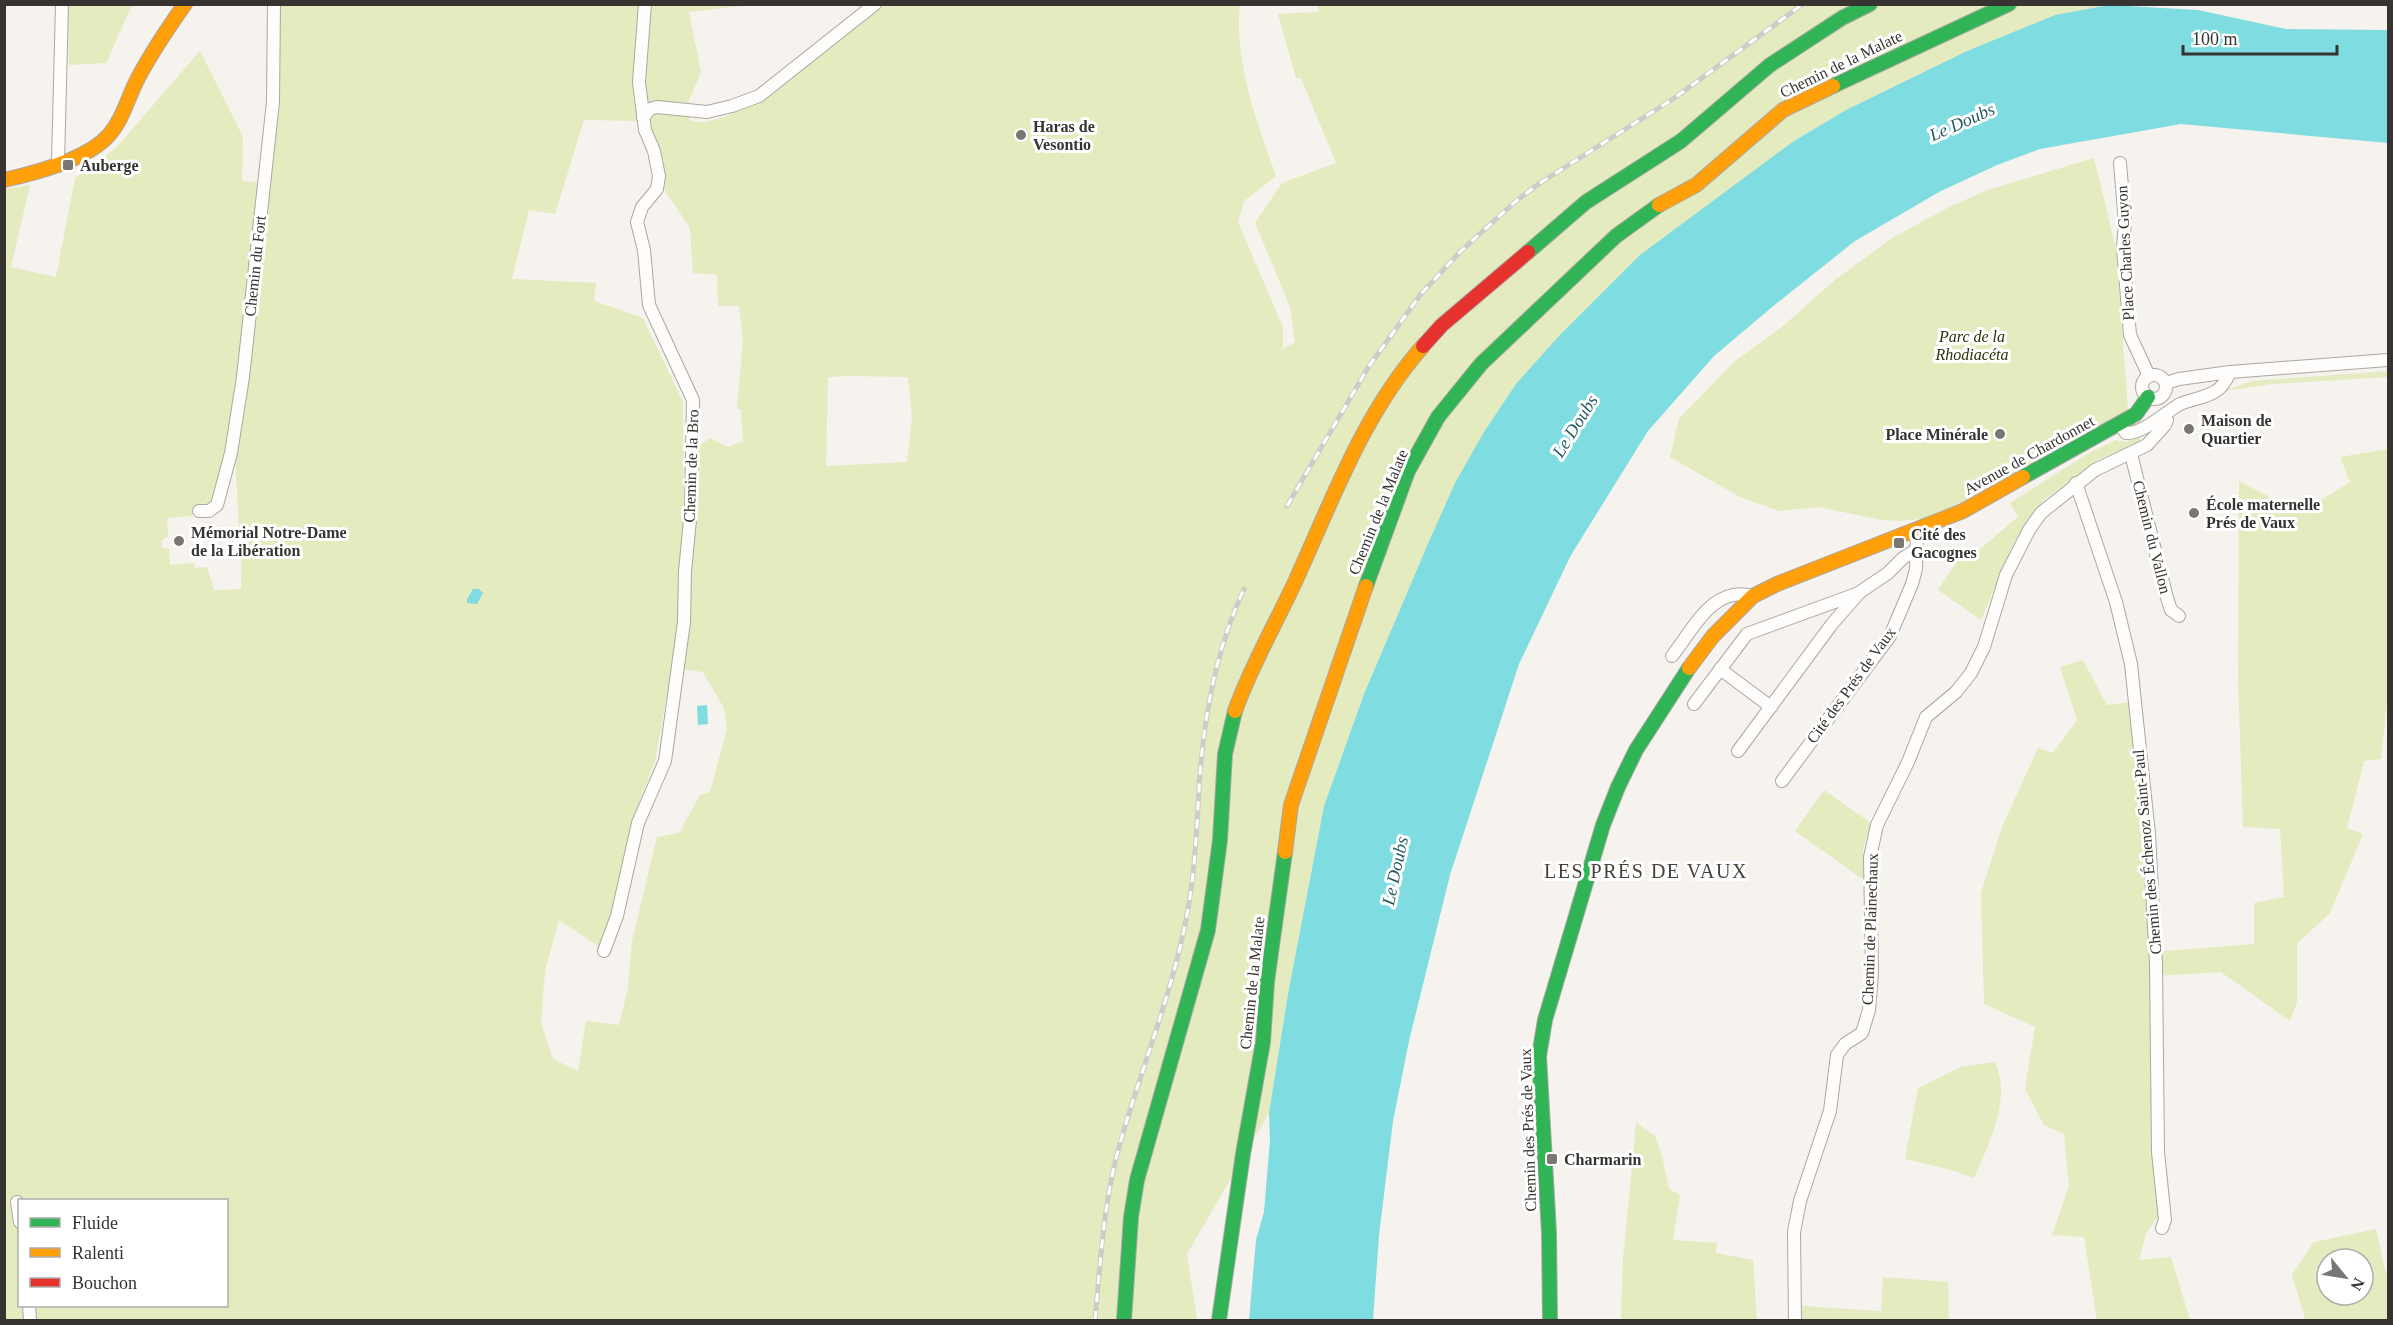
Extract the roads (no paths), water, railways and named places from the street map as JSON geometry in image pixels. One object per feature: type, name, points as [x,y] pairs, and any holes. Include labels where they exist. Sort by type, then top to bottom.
[{"type":"street","points":[[58,162],[62,4]]},
{"type":"street","points":[[4,180],[21,177],[58,162],[94,147],[108,137],[122,116],[137,80],[185,4]]},
{"type":"street","name":"Chemin du Fort","points":[[199,511],[209,511],[217,505],[231,453],[249,332],[273,102],[274,4]]},
{"type":"street","name":"Chemin de la Bro","points":[[604,951],[617,916],[638,823],[665,762],[684,622],[685,571],[691,510],[693,400],[649,305],[646,262],[637,222],[642,207],[657,189],[659,176],[654,151],[645,130],[639,82],[645,4]]},
{"type":"street","points":[[643,117],[657,106],[707,112],[759,96],[875,4]]},
{"type":"street","points":[[1124,1320],[1131,1216],[1137,1180],[1208,930],[1220,840],[1225,754],[1232,720],[1248,677],[1272,632],[1364,431],[1408,364],[1442,325],[1586,202],[1687,137],[1770,65],[1798,45],[1870,4]]},
{"type":"street","name":"Chemin de la Malate","points":[[1219,1320],[1243,1154],[1263,1042],[1267,982],[1291,804],[1339,660],[1404,482],[1438,417],[1481,364],[1616,236],[1647,212],[1696,186],[1784,110],[2009,4]]},
{"type":"street","name":"Place Charles Guyon","points":[[2120,163],[2125,222],[2123,248],[2130,335],[2149,376]]},
{"type":"street","points":[[2166,383],[2230,372],[2388,360]]},
{"type":"street","points":[[2119,424],[2129,434],[2164,416],[2180,404],[2216,392],[2226,381],[2230,372]]},
{"type":"street","points":[[2157,375],[2166,383],[2163,395],[2156,398],[2148,397],[2144,391],[2143,384],[2149,376],[2157,375]]},
{"type":"street","name":"Avenue de Chardonnet","points":[[1917,529],[1963,511],[2119,424],[2136,414],[2148,397]]},
{"type":"street","name":"Chemin de Plainechaux","points":[[1795,1320],[1794,1232],[1800,1201],[1830,1111],[1837,1055],[1845,1044],[1862,1033],[1869,1010],[1872,973],[1870,857],[1877,825],[1908,762],[1926,717],[1956,692],[1971,673],[1984,647],[2006,575],[2029,530],[2041,513],[2076,483],[2095,470],[2152,441],[2165,425],[2167,420],[2164,416]]},
{"type":"street","name":"Chemin du Vallon","points":[[2131,453],[2167,598],[2171,610],[2179,616]]},
{"type":"street","name":"Chemin des Échenoz Saint-Paul","points":[[2076,483],[2116,602],[2134,693],[2149,834],[2156,964],[2156,1102],[2164,1220],[2162,1228]]},
{"type":"street","name":"Cité des Prés de Vaux","points":[[1782,781],[1890,636],[1912,584],[1917,529]]},
{"type":"street","name":"Chemin des Prés de Vaux","points":[[1550,1320],[1549,1233],[1539,1056],[1545,1020],[1603,825],[1618,787],[1636,750],[1679,682],[1713,636],[1754,596],[1777,584],[1917,529]]},
{"type":"street","points":[[1695,704],[1747,634],[1860,592],[1916,550]]},
{"type":"street","points":[[1738,751],[1832,624],[1860,592]]},
{"type":"street","points":[[1672,656],[1711,606],[1727,595],[1737,593],[1754,596]]},
{"type":"street","points":[[1720,669],[1771,708]]},
{"type":"street","points":[[17,1202],[18,1209]]},
{"type":"water","name":"Le Doubs","points":[[2109,5],[2198,10],[2286,29],[2388,30],[2388,143],[2181,124],[2040,149],[1997,165],[1939,192],[1855,241],[1714,356],[1648,431],[1571,555],[1519,664],[1450,875],[1409,1041],[1393,1121],[1379,1235],[1373,1320],[1249,1320],[1256,1240],[1264,1212],[1270,1139],[1269,1113],[1288,994],[1324,806],[1364,694],[1427,546],[1455,483],[1484,432],[1516,384],[1559,336],[1640,255],[1794,141],[1846,110],[1967,51],[2055,15]]},
{"type":"water","points":[[473,589],[479,589],[483,593],[477,604],[467,603]]},
{"type":"water","points":[[707,705],[708,724],[698,725],[697,706]]},
{"type":"railway","points":[[1287,506],[1369,366],[1421,294],[1461,251],[1516,201],[1540,183],[1673,99],[1803,4]]},
{"type":"railway","points":[[1095,1320],[1102,1239],[1116,1158],[1182,941],[1193,875],[1202,750],[1209,703],[1226,633],[1244,589]]},
{"type":"place","name":"Haras de Vesontio","points":[[1021,135]]},
{"type":"place","name":"Auberge","points":[[68,165]]},
{"type":"place","name":"Maison de Quartier","points":[[2189,429]]},
{"type":"place","name":"Place Minérale","points":[[2000,434]]},
{"type":"place","name":"École maternelle Prés de Vaux","points":[[2194,513]]},
{"type":"place","name":"Mémorial Notre-Dame de la Libération","points":[[179,541]]},
{"type":"place","name":"Cité des Gacognes","points":[[1899,543]]},
{"type":"place","name":"Charmarin","points":[[1552,1159]]},
{"type":"district","name":"LES PRÉS DE VAUX","points":[[1646,871]]},
{"type":"park label","name":"Parc de la Rhodiacéta","points":[[1972,345]]}]
